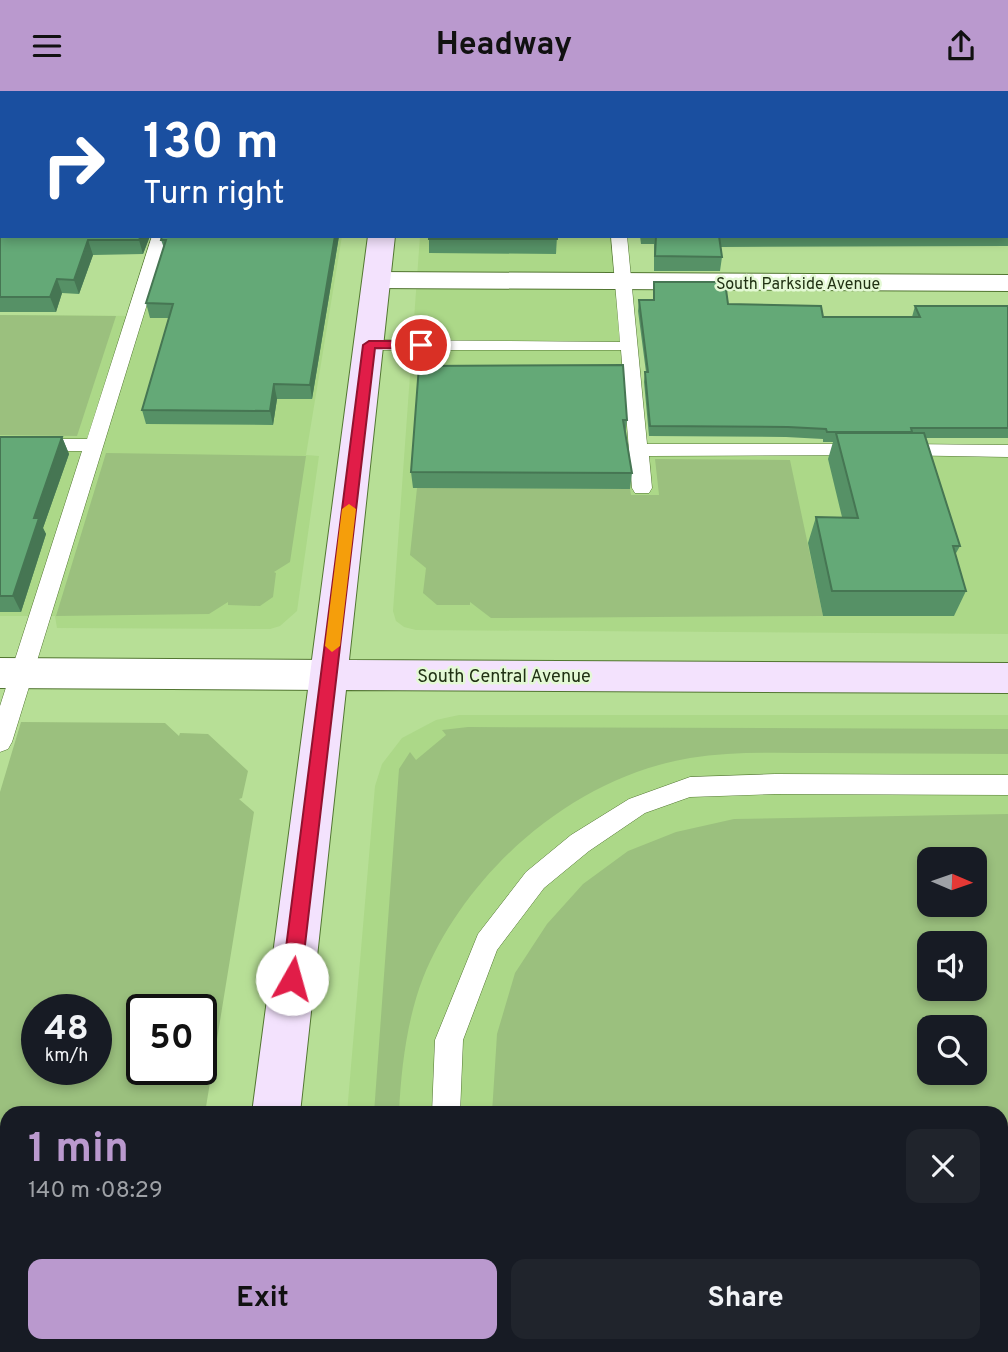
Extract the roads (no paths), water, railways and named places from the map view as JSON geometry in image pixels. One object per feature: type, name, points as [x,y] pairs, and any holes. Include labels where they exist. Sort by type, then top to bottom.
[{"type":"main road","points":[[277,1106],[382,238]]},
{"type":"main road","name":"South Central Avenue","points":[[328,675],[1008,678]]},
{"type":"street","name":"South Parkside Avenue","points":[[377,281],[1008,283]]},
{"type":"street","name":"South Central Avenue","points":[[10,673],[328,675]]},
{"type":"lane","points":[[0,742],[10,673],[94,445],[159,238]]},
{"type":"lane","points":[[619,238],[642,488]]},
{"type":"lane","points":[[369,345],[615,345]]},
{"type":"lane","points":[[0,445],[94,445]]},
{"type":"lane","points":[[638,450],[1008,450]]},
{"type":"lane","points":[[446,1106],[449,1039],[487,943],[535,880],[580,843],[637,806],[690,787],[775,784],[1008,785]]}]
